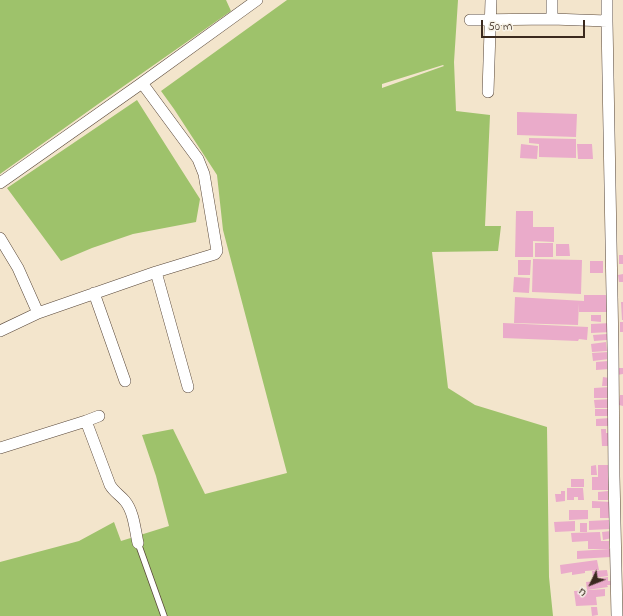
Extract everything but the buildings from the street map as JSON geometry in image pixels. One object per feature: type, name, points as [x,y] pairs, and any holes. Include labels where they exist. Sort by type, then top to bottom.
[{"type":"street","points":[[0,182],[142,83],[257,0]]},
{"type":"street","points":[[488,92],[491,0]]},
{"type":"street","points":[[552,0],[552,19]]},
{"type":"street","points":[[607,0],[618,348],[619,518],[617,616]]},
{"type":"street","points":[[470,20],[552,19],[607,21]]},
{"type":"street","points":[[0,331],[38,313],[156,272],[215,254],[216,251],[202,167],[142,83]]},
{"type":"street","points":[[0,238],[18,268],[38,313]]},
{"type":"street","points":[[156,272],[188,387]]},
{"type":"street","points":[[94,294],[124,381]]},
{"type":"street","points":[[0,448],[99,416]]},
{"type":"street","points":[[86,421],[110,485],[115,492],[122,497],[128,506],[138,543]]},
{"type":"lane","points":[[138,543],[164,616]]},
{"type":"green space","points":[[0,0],[226,0],[231,11],[0,174]]},
{"type":"green space","points":[[287,0],[458,0],[454,62],[456,111],[490,115],[485,226],[501,226],[498,251],[432,252],[448,388],[475,405],[547,427],[549,577],[553,616],[0,616],[0,562],[79,541],[114,522],[121,541],[169,526],[156,476],[142,435],[173,429],[205,494],[287,473],[223,230],[217,175],[161,91]],"holes":[[[443,65],[444,66],[382,88],[382,84]]]},
{"type":"green space","points":[[137,100],[200,199],[196,222],[133,234],[92,248],[61,261],[7,188]]}]
